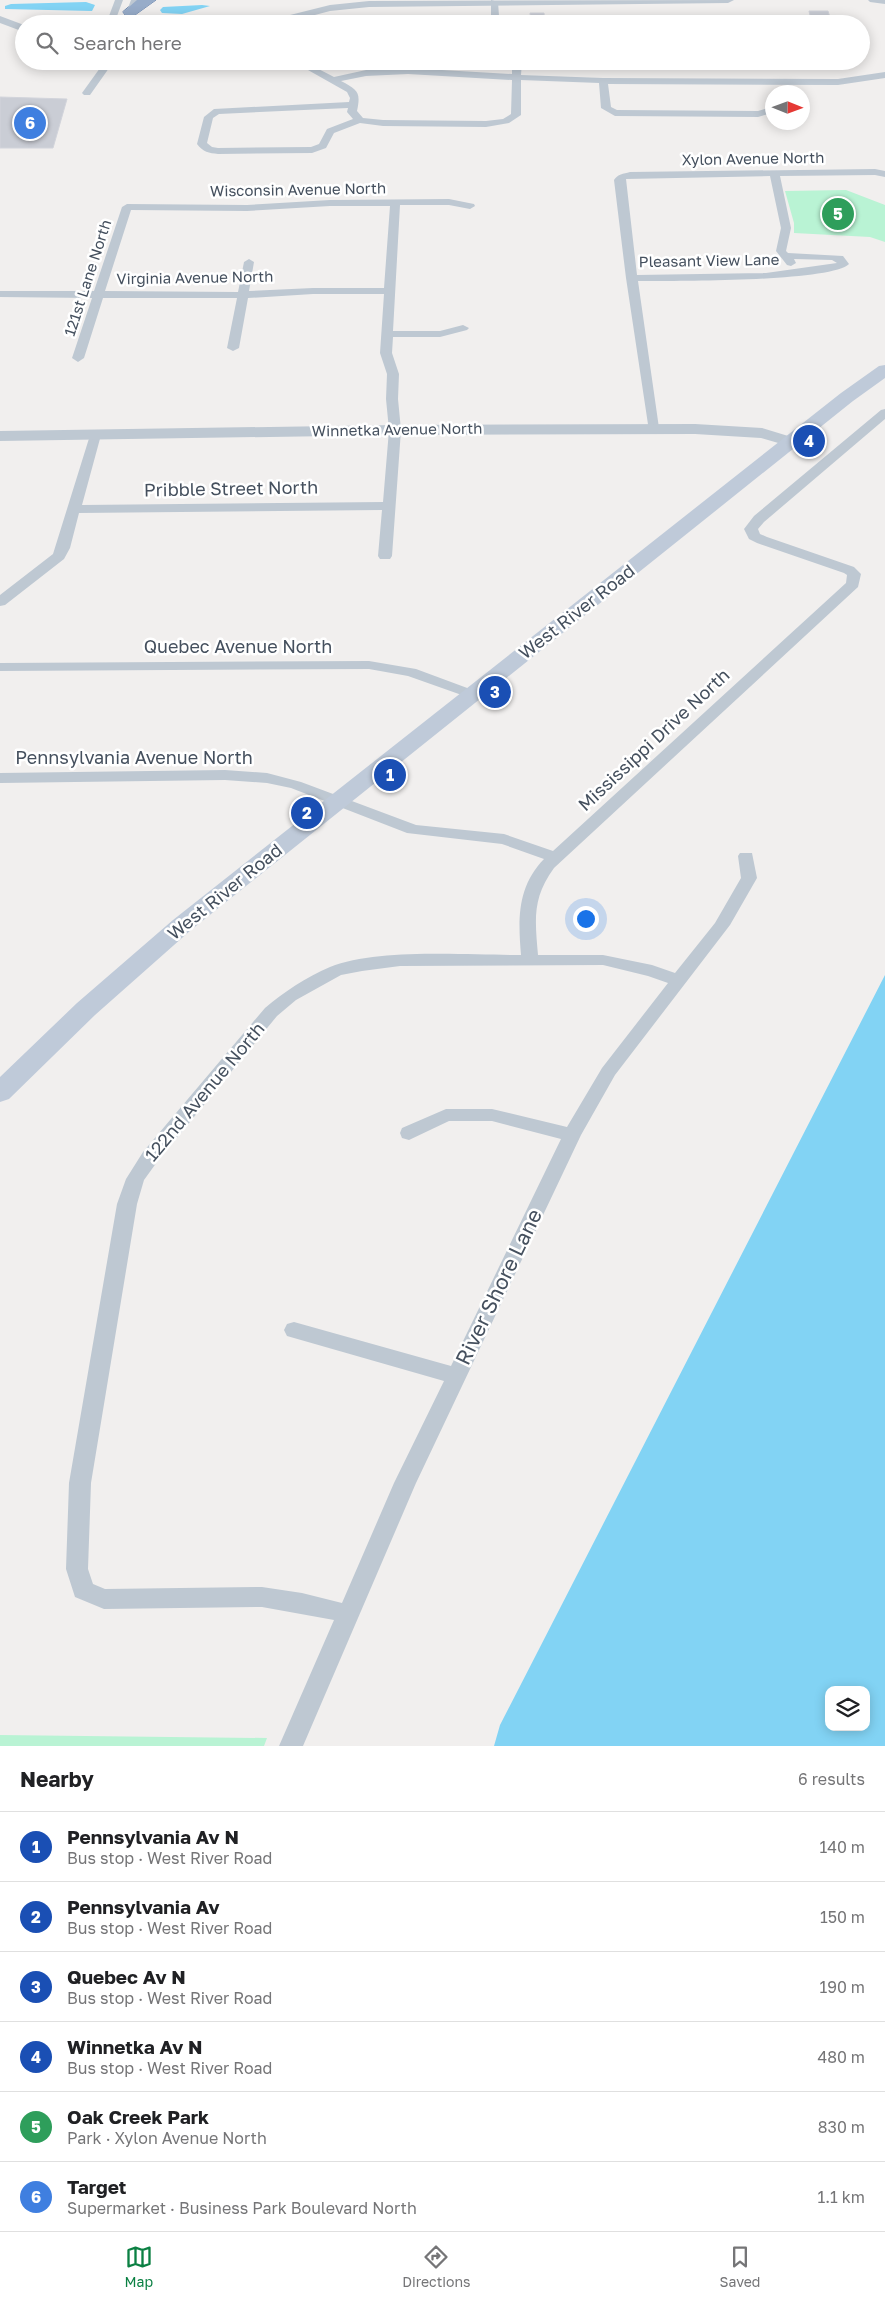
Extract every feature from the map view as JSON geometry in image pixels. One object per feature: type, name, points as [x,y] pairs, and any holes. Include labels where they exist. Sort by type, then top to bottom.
[{"type":"highway","points":[[131,12],[140,4],[149,0]]},
{"type":"main road","name":"West River Road","points":[[0,1093],[124,974],[182,925],[792,442],[847,396],[885,370]]},
{"type":"street","points":[[113,15],[119,0]]},
{"type":"street","points":[[300,15],[357,5],[728,0]]},
{"type":"street","points":[[874,0],[885,1]]},
{"type":"street","points":[[494,2],[496,15]]},
{"type":"street","points":[[0,19],[15,25]]},
{"type":"street","points":[[94,70],[87,93],[104,70]]},
{"type":"street","points":[[314,70],[351,90],[356,98],[352,112],[360,120]]},
{"type":"street","points":[[353,105],[217,111],[210,117],[202,144],[209,150],[218,152],[312,150],[323,146],[330,130],[360,120],[383,124],[486,124],[506,121],[516,115],[518,70]]},
{"type":"street","points":[[333,80],[366,73],[408,71],[603,81],[838,82],[885,75]]},
{"type":"street","points":[[603,81],[606,108],[615,113],[758,114],[765,112]]},
{"type":"street","name":"Xylon Avenue North","points":[[631,278],[619,180],[622,177],[630,175],[875,172],[885,174]]},
{"type":"street","name":"Pleasant View Lane","points":[[774,174],[786,228],[781,246],[784,256],[800,272]]},
{"type":"street","name":"Wisconsin Avenue North","points":[[127,207],[247,208],[308,204],[449,202],[470,206]]},
{"type":"street","points":[[385,556],[395,430],[392,399],[393,374],[386,352],[395,203]]},
{"type":"street","name":"121st Lane North","points":[[78,358],[127,207]]},
{"type":"street","points":[[784,256],[832,257],[839,258],[844,264],[800,272]]},
{"type":"street","points":[[233,348],[249,262]]},
{"type":"street","name":"Pleasant View Lane","points":[[631,278],[766,276],[800,272]]},
{"type":"street","points":[[631,278],[653,428]]},
{"type":"street","name":"Virginia Avenue North","points":[[0,294],[244,295],[313,291],[389,291]]},
{"type":"street","points":[[387,334],[440,334],[463,328]]},
{"type":"street","name":"Mississippi Drive North","points":[[530,960],[528,896],[535,880],[555,857],[848,589],[855,580],[854,574],[835,564],[762,540],[754,536],[751,529],[759,519],[885,413]]},
{"type":"street","name":"Winnetka Avenue North","points":[[0,436],[653,428],[743,431],[772,435],[792,442]]},
{"type":"street","points":[[0,602],[59,556],[64,548],[96,435]]},
{"type":"street","name":"Pribble Street North","points":[[74,509],[388,506]]},
{"type":"street","name":"Quebec Avenue North","points":[[0,667],[369,665],[411,672],[473,695]]},
{"type":"street","name":"Pennsylvania Avenue North","points":[[0,778],[246,776],[296,785],[385,821],[413,830],[504,839],[555,857]]},
{"type":"street","name":"River Shore Lane","points":[[290,1746],[405,1482],[572,1134],[608,1072],[722,925],[749,878],[746,856]]},
{"type":"street","name":"122nd Avenue North","points":[[82,1590],[77,1569],[80,1483],[127,1204],[135,1179],[150,1156],[271,1012],[290,996],[336,971],[362,965],[400,961],[603,960],[652,970],[679,981]]},
{"type":"street","points":[[409,1134],[446,1115],[482,1115],[526,1122],[572,1134]]},
{"type":"street","points":[[294,1330],[456,1376]]},
{"type":"street","points":[[82,1590],[104,1599],[262,1598],[302,1603],[348,1614]]},
{"type":"green space","points":[[846,190],[885,205],[885,242],[870,237],[794,233],[794,223],[785,191]]},
{"type":"green space","points":[[0,1735],[267,1738],[264,1746],[0,1746]]},
{"type":"water","points":[[86,2],[95,5],[92,11],[5,9],[5,6],[11,4]]},
{"type":"water","points":[[210,6],[182,14],[162,13],[160,10],[163,7]]},
{"type":"water","points":[[885,975],[885,1746],[494,1746],[500,1725]]},
{"type":"building","points":[[809,11],[828,11],[829,15],[810,15]]},
{"type":"building","points":[[530,13],[544,13],[544,15],[530,15]]},
{"type":"building","points":[[0,97],[67,99],[53,148],[0,148]]},
{"type":"place","name":"Target","points":[[30,123]]},
{"type":"place","name":"Oak Creek Park","points":[[838,214]]},
{"type":"place","name":"Winnetka Av N","points":[[809,441]]},
{"type":"place","name":"Quebec Av N","points":[[495,692]]},
{"type":"place","name":"Pennsylvania Av N","points":[[390,775]]},
{"type":"place","name":"Pennsylvania Av","points":[[307,813]]}]
